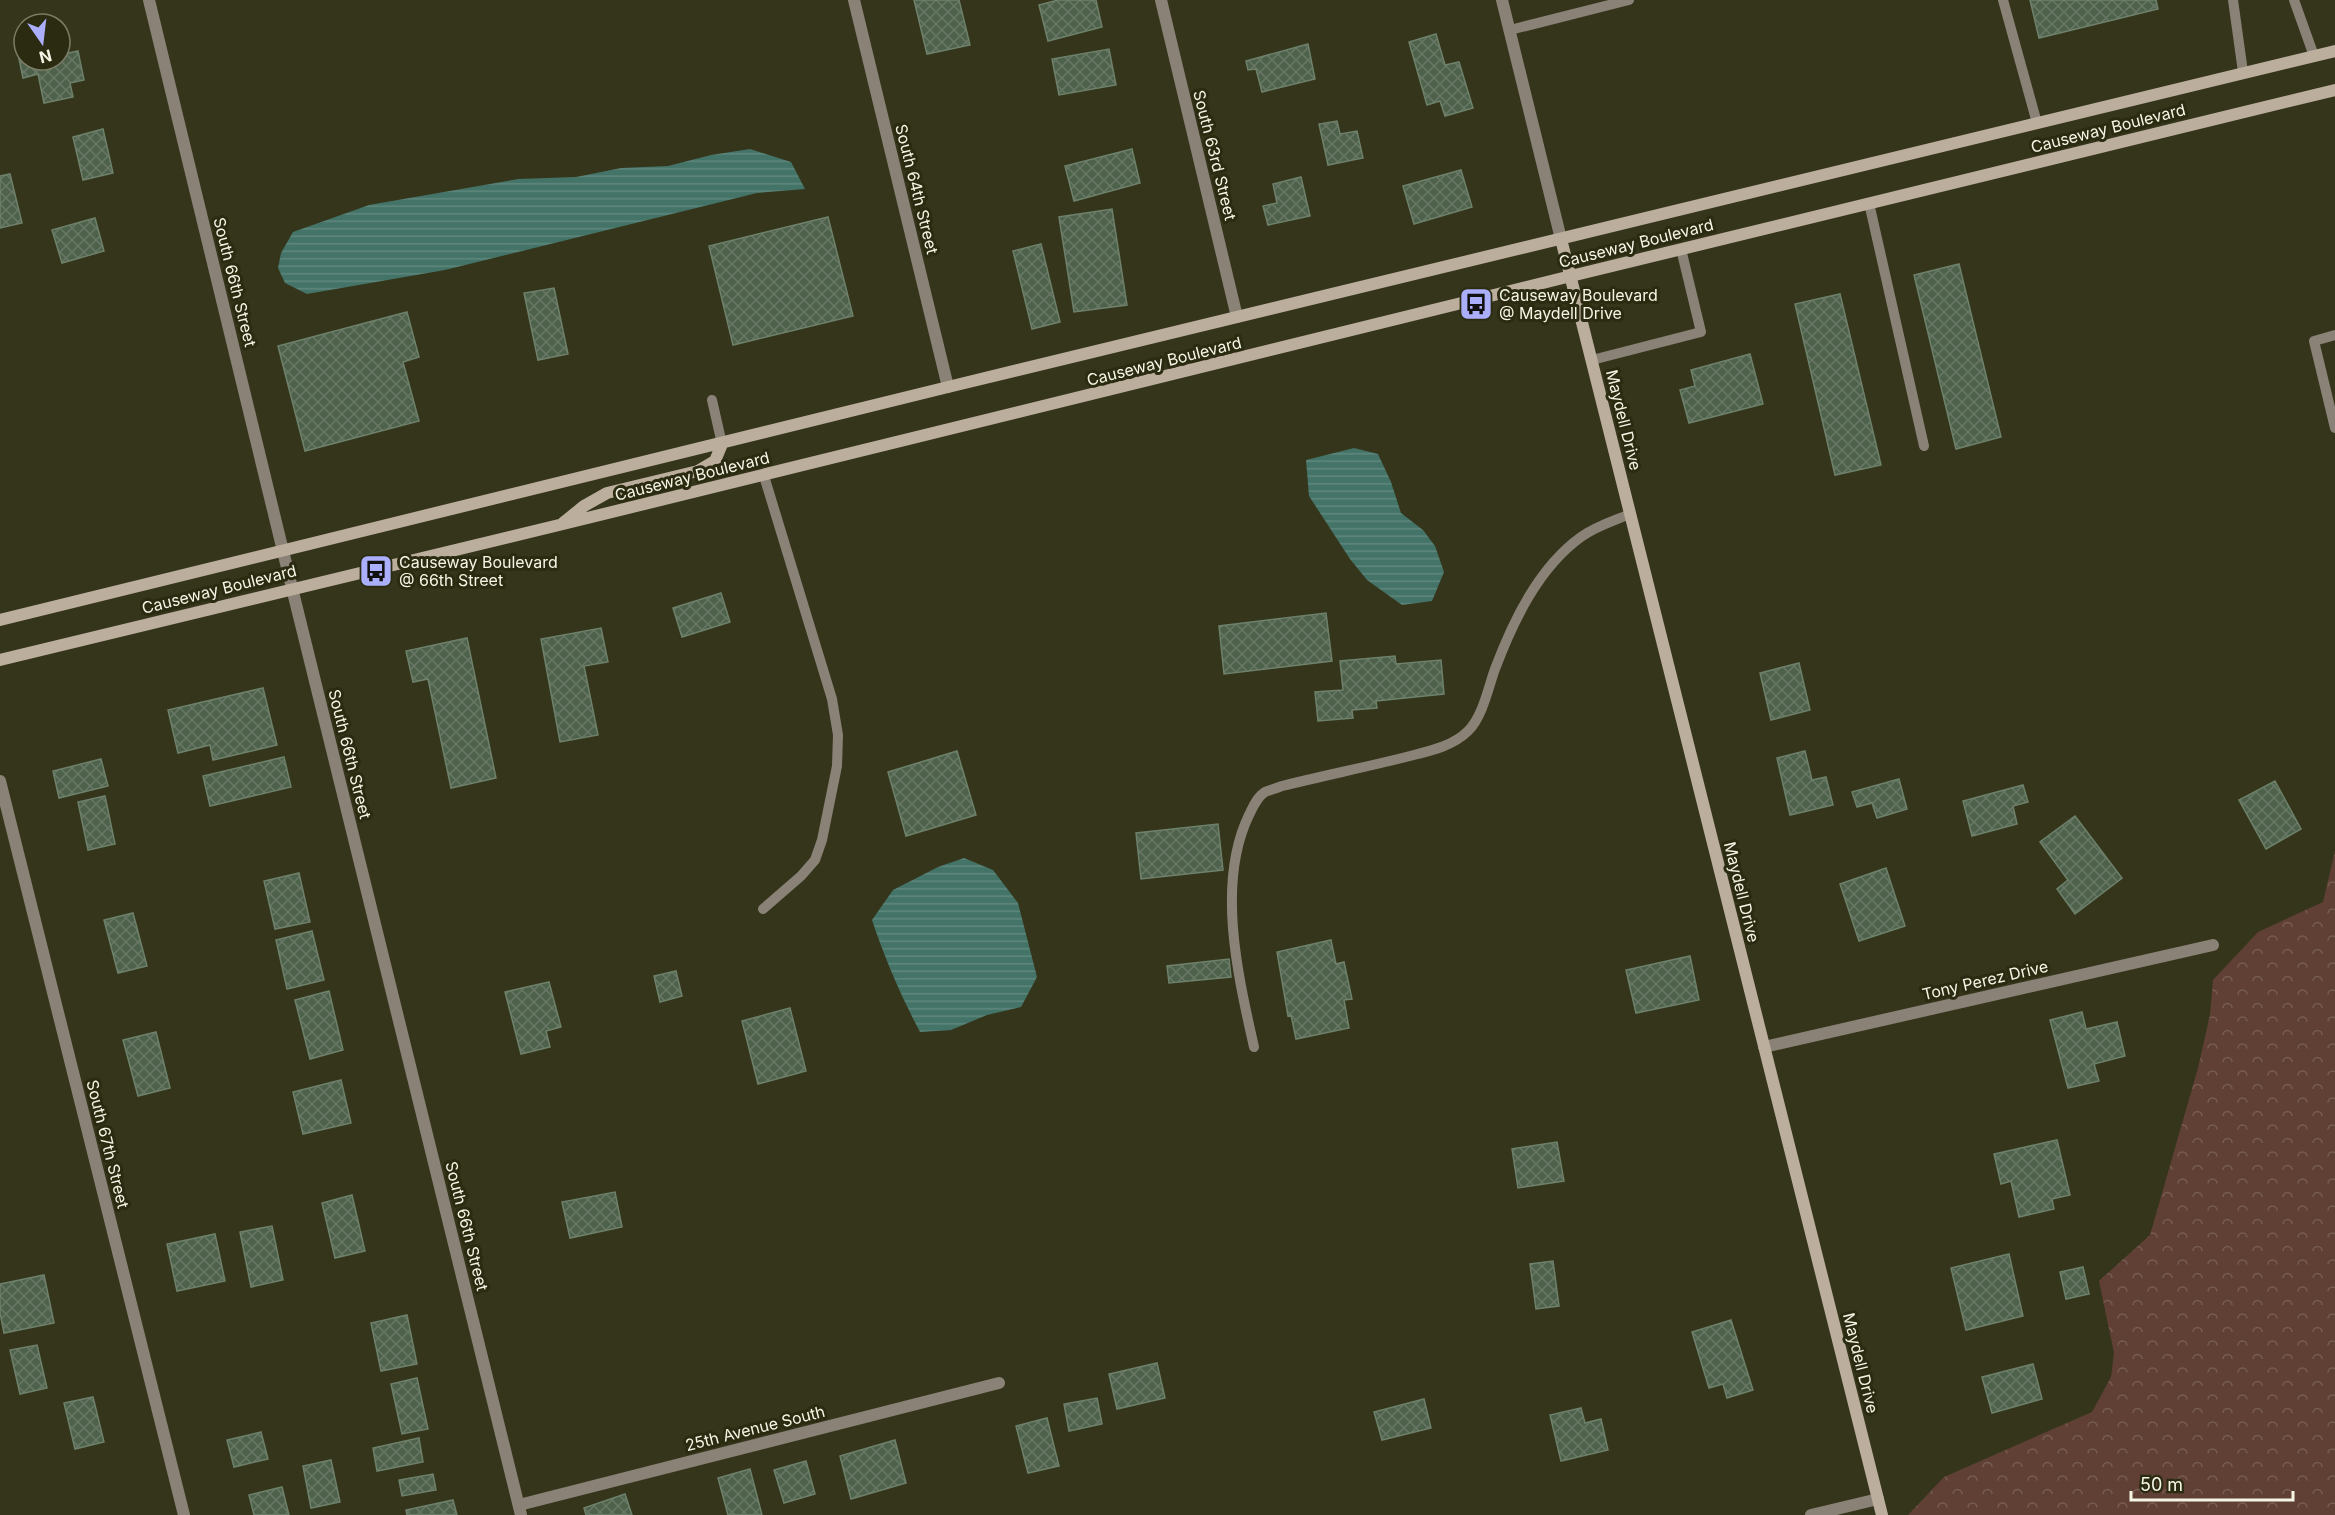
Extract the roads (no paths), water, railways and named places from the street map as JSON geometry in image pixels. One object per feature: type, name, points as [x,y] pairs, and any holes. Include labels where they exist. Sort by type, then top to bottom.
[{"type":"main road","name":"Causeway Boulevard","points":[[0,620],[948,387],[2335,51]]},
{"type":"main road","name":"Causeway Boulevard","points":[[0,660],[764,476],[2335,90]]},
{"type":"main road","name":"Maydell Drive","points":[[1561,239],[1882,1515]]},
{"type":"main road","points":[[559,525],[584,506],[607,493],[698,471],[715,461],[722,444]]},
{"type":"street","name":"South 66th Street","points":[[149,0],[520,1510]]},
{"type":"street","name":"South 64th Street","points":[[854,0],[948,387]]},
{"type":"street","name":"South 63rd Street","points":[[1161,0],[1238,317]]},
{"type":"street","points":[[1502,0],[1561,239]]},
{"type":"street","name":"South 67th Street","points":[[0,781],[184,1515]]},
{"type":"street","name":"Tony Perez Drive","points":[[1764,1047],[2213,945]]},
{"type":"street","name":"25th Avenue South","points":[[520,1510],[999,1383]]},
{"type":"street","points":[[1811,1515],[1878,1499]]},
{"type":"lane","points":[[1510,30],[1629,0]]},
{"type":"lane","points":[[2003,0],[2037,123]]},
{"type":"lane","points":[[2233,0],[2243,72]]},
{"type":"lane","points":[[2294,0],[2314,56]]},
{"type":"lane","points":[[1869,203],[1924,446]]},
{"type":"lane","points":[[1592,360],[1701,332],[1681,249]]},
{"type":"lane","points":[[2335,335],[2314,341],[2335,428]]},
{"type":"lane","points":[[712,400],[722,444]]},
{"type":"lane","points":[[763,909],[801,876],[815,860],[822,840],[837,766],[838,735],[832,699],[764,476]]},
{"type":"lane","points":[[1254,1047],[1235,947],[1232,883],[1244,826],[1259,797],[1265,792],[1282,786],[1443,747],[1468,731],[1480,712],[1504,646],[1522,609],[1548,569],[1567,548],[1582,537],[1599,526],[1630,514]]},
{"type":"water","points":[[750,149],[791,162],[805,189],[757,193],[445,270],[307,294],[285,283],[278,268],[281,253],[293,232],[369,205],[518,179],[576,177],[621,168],[668,166],[711,155]]},
{"type":"water","points":[[1354,448],[1378,454],[1391,482],[1401,513],[1423,530],[1435,546],[1444,572],[1432,601],[1402,605],[1367,580],[1350,559],[1309,496],[1306,460]]},
{"type":"water","points":[[964,858],[993,870],[1018,903],[1037,977],[1021,1007],[987,1015],[951,1030],[920,1032],[882,949],[872,920],[893,890],[938,867]]},
{"type":"place","name":"Causeway Boulevard @ Maydell Drive","points":[[1476,304]]},
{"type":"place","name":"Causeway Boulevard @ 66th Street","points":[[376,571]]}]
